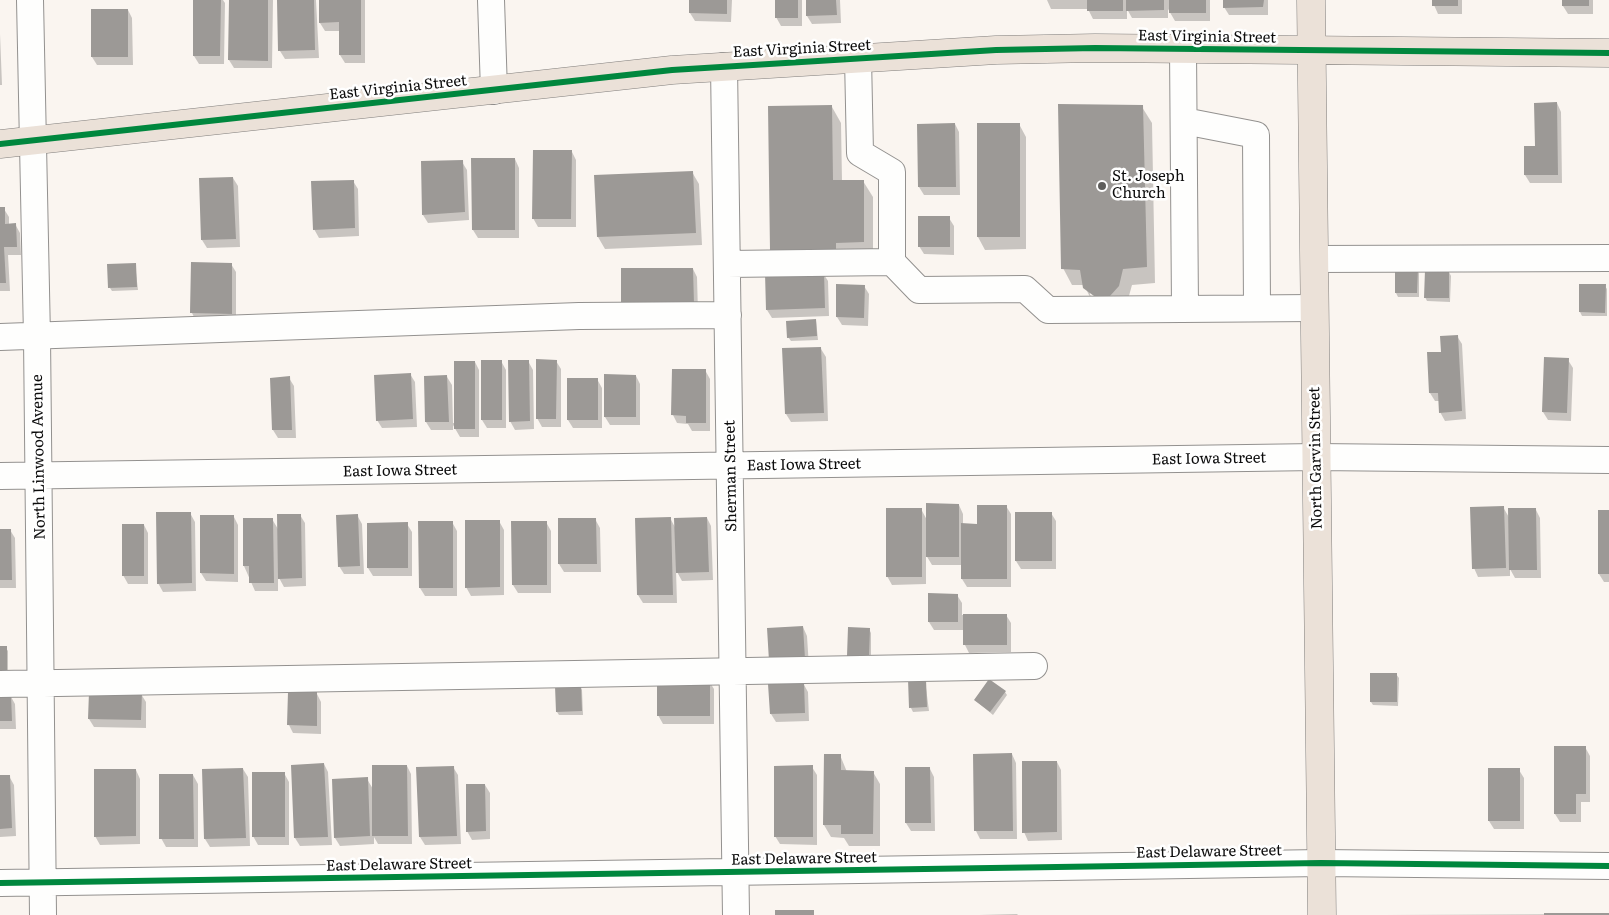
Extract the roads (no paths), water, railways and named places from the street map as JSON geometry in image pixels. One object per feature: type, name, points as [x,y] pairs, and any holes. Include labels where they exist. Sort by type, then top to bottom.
[{"type":"main road","name":"North Garvin Street","points":[[1311,0],[1322,915]]},
{"type":"main road","name":"East Virginia Street","points":[[0,144],[494,91],[634,74],[724,66],[996,50],[1609,54]]},
{"type":"street","name":"North Linwood Avenue","points":[[30,0],[38,337],[43,915]]},
{"type":"street","points":[[491,0],[494,91]]},
{"type":"street","points":[[1183,50],[1185,309]]},
{"type":"street","points":[[858,58],[860,153],[892,172],[892,262],[919,290],[1025,289],[1048,310],[1314,308]]},
{"type":"street","name":"Sherman Street","points":[[724,66],[736,915]]},
{"type":"street","points":[[1184,121],[1256,135],[1257,308]]},
{"type":"street","points":[[1314,259],[1609,258]]},
{"type":"street","points":[[727,264],[892,262]]},
{"type":"street","points":[[0,337],[579,316],[728,315]]},
{"type":"street","name":"East Iowa Street","points":[[0,476],[1316,457],[1609,460]]},
{"type":"street","points":[[0,684],[1034,666]]},
{"type":"street","name":"East Delaware Street","points":[[0,883],[1321,863],[1609,866]]},
{"type":"place","name":"St. Joseph Church","points":[[1102,186]]}]
